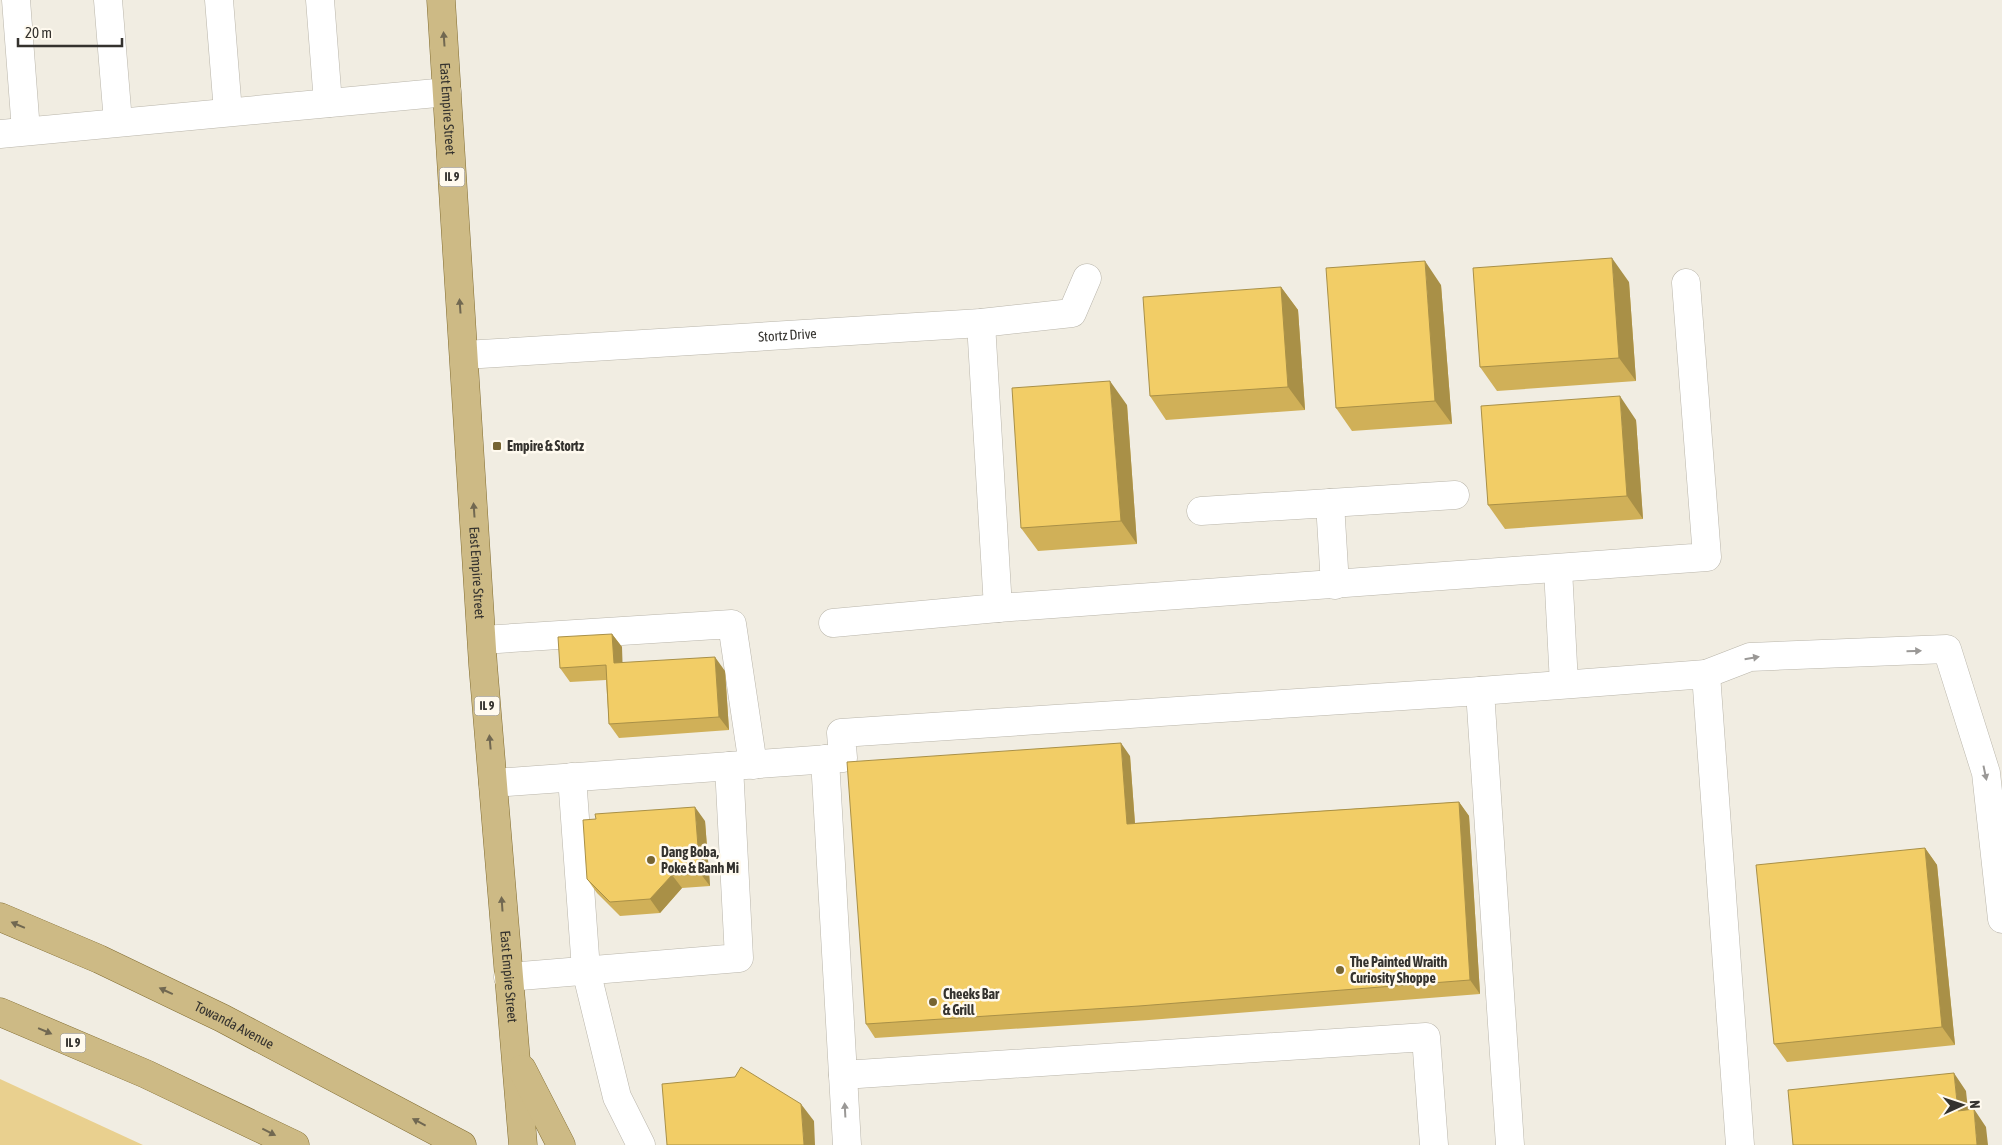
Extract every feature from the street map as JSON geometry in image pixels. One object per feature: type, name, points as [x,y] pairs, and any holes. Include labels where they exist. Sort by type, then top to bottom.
[{"type":"main road","name":"East Empire Street","points":[[441,0],[482,640],[523,1145]]},
{"type":"main road","name":"Towanda Avenue","points":[[0,917],[99,959],[222,1018],[462,1145]]},
{"type":"main road","name":"IL 9","points":[[0,1012],[146,1074],[253,1145]]},
{"type":"main road","points":[[516,1057],[561,1145]]},
{"type":"main road","points":[[146,1074],[295,1145]]},
{"type":"street","points":[[16,0],[13,132],[447,92]]},
{"type":"street","points":[[108,0],[118,122]]},
{"type":"street","points":[[219,0],[228,112]]},
{"type":"street","points":[[320,0],[328,103]]},
{"type":"street","name":"Stortz Drive","points":[[464,355],[980,323],[1072,313],[1087,278]]},
{"type":"street","points":[[833,623],[998,608],[1707,557],[1686,283]]},
{"type":"street","points":[[980,323],[998,608]]},
{"type":"street","points":[[1201,511],[1455,495]]},
{"type":"street","points":[[1330,503],[1335,585]]},
{"type":"street","points":[[1558,569],[1564,684]]},
{"type":"street","points":[[482,640],[732,624],[741,765],[739,958],[508,977]]},
{"type":"street","points":[[493,783],[843,758],[841,733],[1480,692],[1706,674],[1750,657],[1947,649],[1986,773],[2002,919]]},
{"type":"street","points":[[1706,674],[1740,1145]]},
{"type":"street","points":[[1480,692],[1510,1145]]},
{"type":"street","points":[[825,760],[847,1145]]},
{"type":"street","points":[[572,777],[586,970],[617,1097],[641,1145]]},
{"type":"street","points":[[843,1075],[1426,1037],[1434,1145]]},
{"type":"shaded area","points":[[0,1079],[143,1145],[0,1145]]},
{"type":"building","points":[[1612,258],[1619,358],[1480,367],[1473,268]]},
{"type":"building","points":[[1425,261],[1435,401],[1336,408],[1326,268]]},
{"type":"building","points":[[1281,287],[1288,387],[1150,396],[1143,297]]},
{"type":"building","points":[[1110,381],[1121,521],[1021,528],[1012,388]]},
{"type":"building","points":[[1620,396],[1627,496],[1488,505],[1481,406]]},
{"type":"building","points":[[612,634],[614,663],[715,657],[719,717],[609,724],[606,665],[560,668],[558,637]]},
{"type":"building","points":[[1121,743],[1127,824],[1459,802],[1470,980],[1139,1006],[866,1024],[847,762]]},
{"type":"building","name":"Dang Boba, Poke & Banh Mi","points":[[695,807],[700,873],[672,875],[650,899],[610,902],[587,879],[583,820],[596,819],[595,814]]},
{"type":"building","points":[[1925,848],[1942,1027],[1774,1044],[1756,865]]},
{"type":"building","points":[[741,1067],[801,1104],[804,1145],[667,1145],[662,1084],[735,1077]]},
{"type":"building","points":[[1954,1073],[1958,1111],[1974,1109],[1977,1145],[1793,1145],[1788,1090]]},
{"type":"place","name":"Empire & Stortz","points":[[497,446]]},
{"type":"place","name":"Dang Boba, Poke & Banh Mi","points":[[651,860]]},
{"type":"place","name":"The Painted Wraith Curiosity Shoppe","points":[[1340,970]]},
{"type":"place","name":"Cheeks Bar & Grill","points":[[933,1002]]}]
